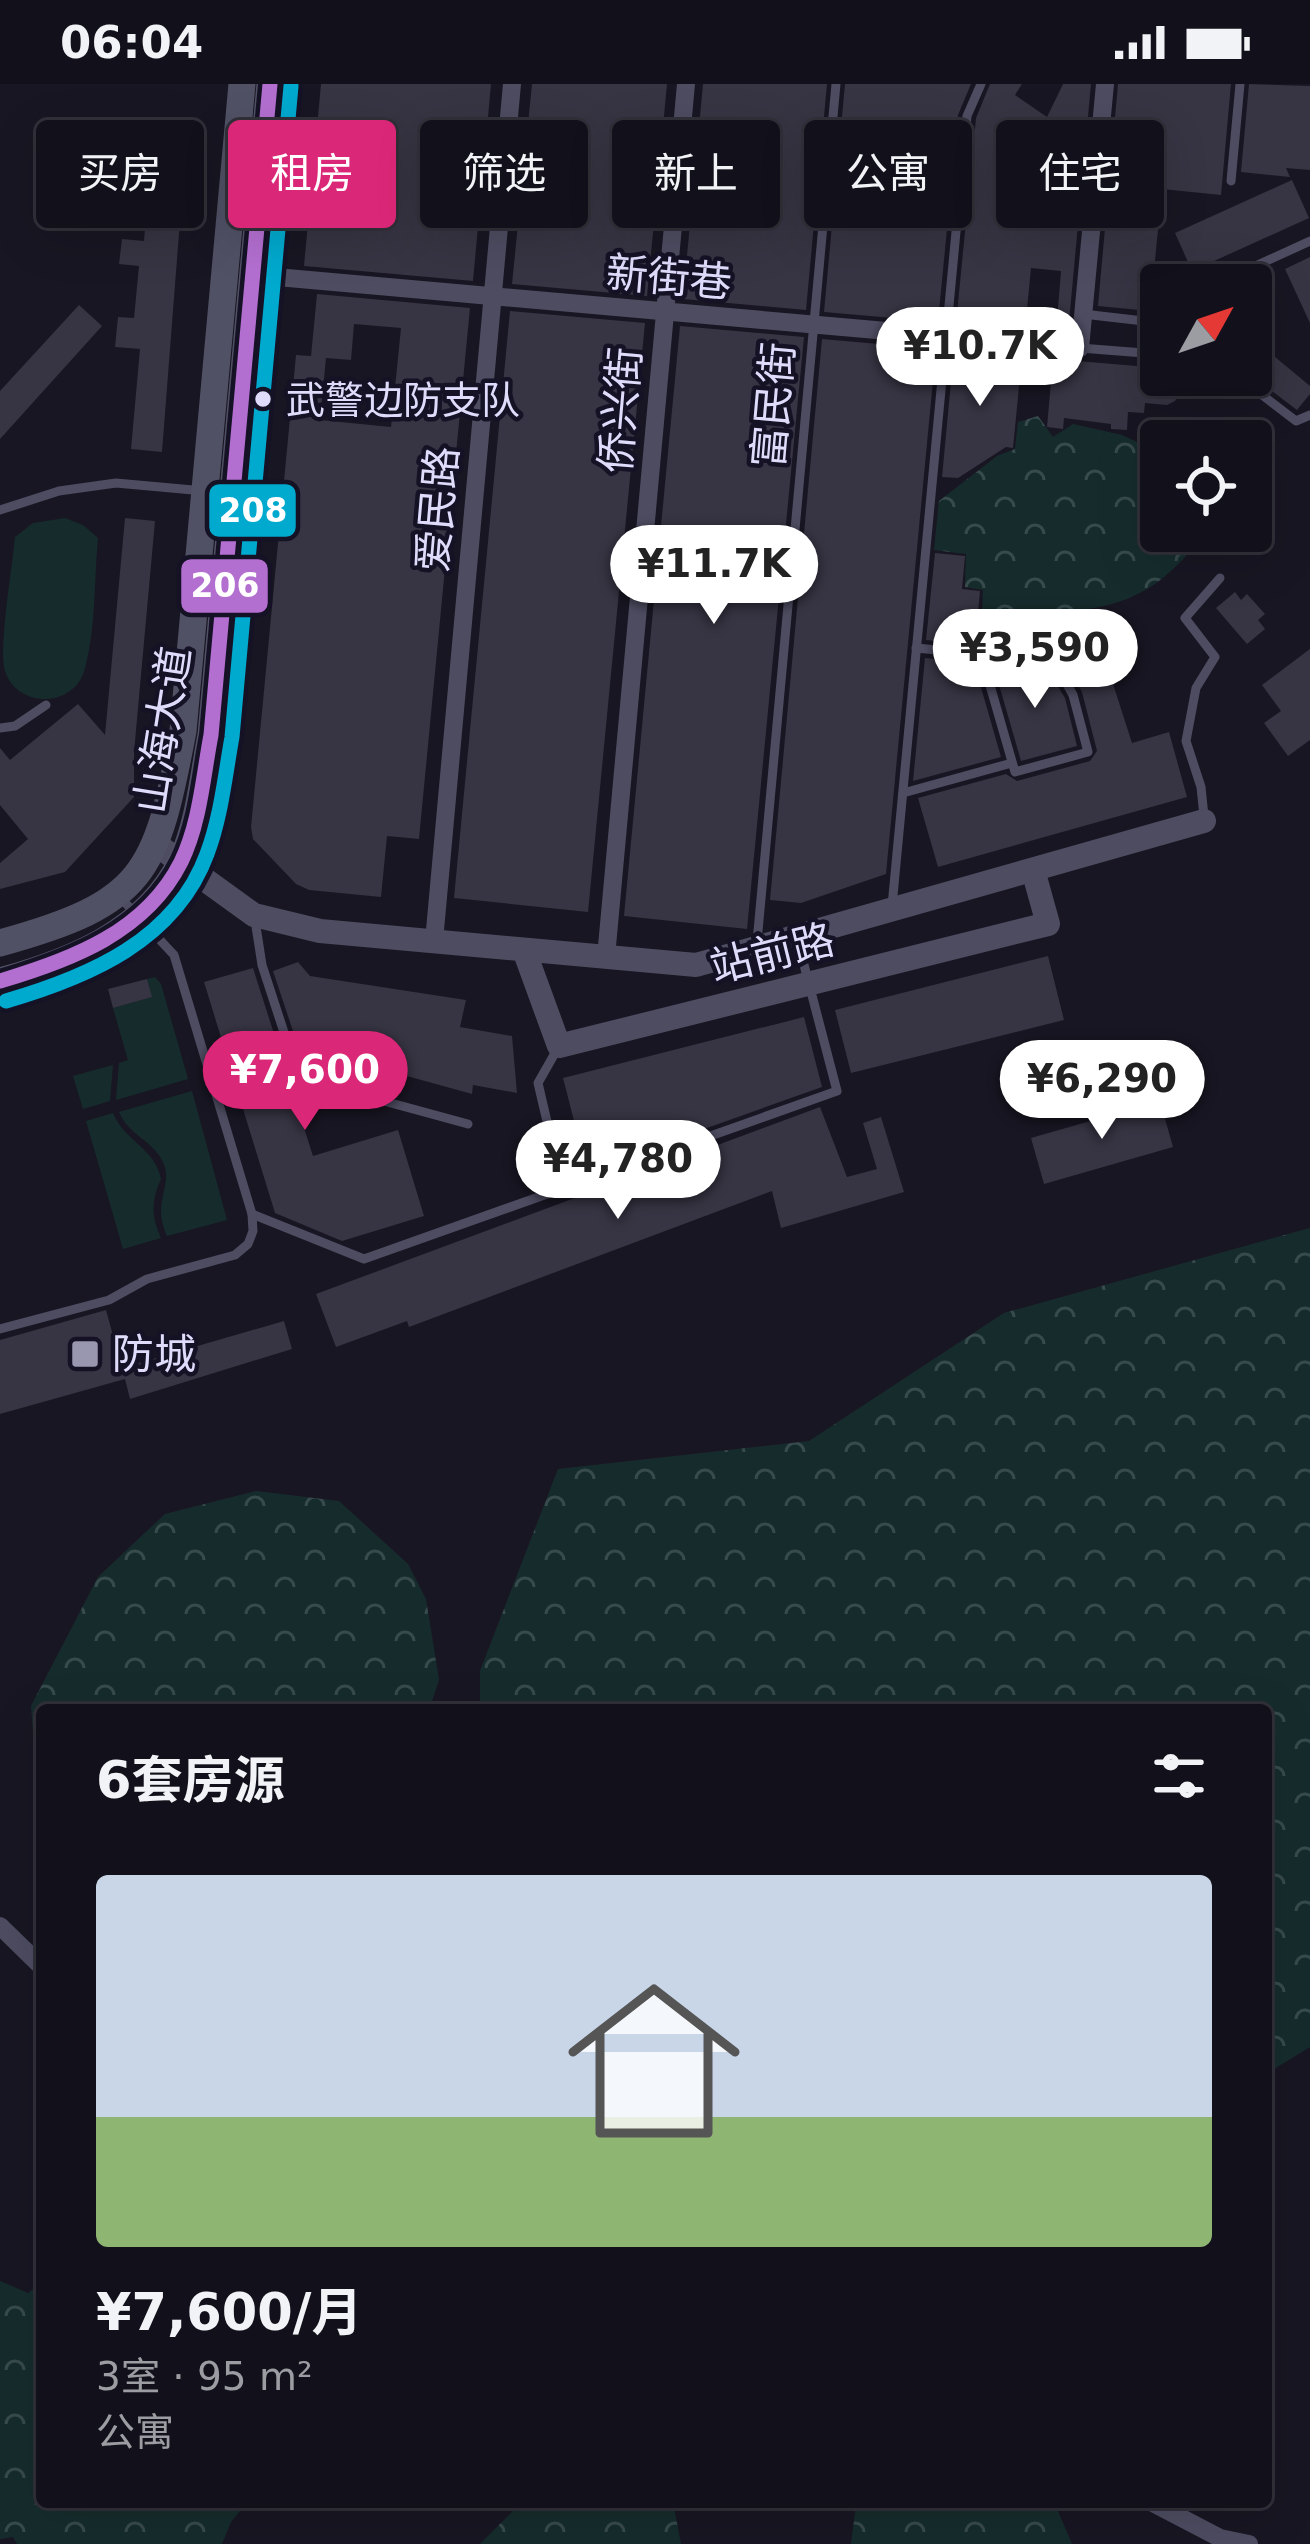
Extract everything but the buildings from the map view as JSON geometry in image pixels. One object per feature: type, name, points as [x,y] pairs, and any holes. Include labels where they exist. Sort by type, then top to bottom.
[{"type":"main road","name":"山海大道","points":[[0,981],[53,967],[99,945],[137,916],[180,862],[196,812],[211,735],[242,84]]},
{"type":"main road","name":"山海大道","points":[[0,943],[84,917],[118,895],[157,845],[183,731],[253,275],[271,84]]},
{"type":"street","name":"爱民路","points":[[434,941],[512,84]]},
{"type":"street","name":"侨兴街","points":[[606,957],[686,84]]},
{"type":"street","points":[[1080,348],[1105,84]]},
{"type":"street","name":"新街巷","points":[[253,275],[1080,348]]},
{"type":"street","name":"站前路","points":[[157,845],[254,915],[320,932],[696,965],[1204,821]]},
{"type":"street","name":"站前路","points":[[559,1046],[1048,924],[1033,870]]},
{"type":"street","points":[[524,950],[559,1046]]},
{"type":"street","points":[[0,1925],[36,1961]]},
{"type":"street","points":[[1162,2508],[1220,2538],[1249,2544]]},
{"type":"lane","name":"富民街","points":[[756,948],[836,84]]},
{"type":"lane","points":[[891,910],[967,116],[981,84]]},
{"type":"lane","points":[[1231,181],[1240,84]]},
{"type":"lane","points":[[1260,264],[1310,241]]},
{"type":"lane","points":[[1083,314],[1140,321]]},
{"type":"lane","points":[[1080,348],[1140,353]]},
{"type":"lane","points":[[1263,396],[1296,421],[1310,415]]},
{"type":"lane","points":[[0,509],[59,491],[116,483],[219,492]]},
{"type":"lane","points":[[1204,821],[1202,787],[1186,741],[1196,688],[1215,657],[1185,619],[1220,578]]},
{"type":"lane","points":[[916,648],[982,654],[1054,662],[1073,695],[1088,752],[1015,772],[982,654]]},
{"type":"lane","points":[[0,728],[16,726],[46,705]]},
{"type":"lane","points":[[903,793],[1012,763]]},
{"type":"lane","points":[[0,1330],[109,1300],[147,1279],[236,1255],[254,1231],[174,955],[118,895]]},
{"type":"lane","points":[[254,915],[262,965],[294,1063],[347,1091],[469,1124]]},
{"type":"lane","points":[[252,1214],[364,1259],[837,1091],[797,936]]},
{"type":"lane","points":[[559,1046],[538,1083],[563,1190]]},
{"type":"green space","points":[[1038,416],[1053,437],[1073,424],[1140,443],[1140,552],[1188,552],[1185,557],[1152,586],[1106,605],[1057,612],[982,613],[983,590],[965,587],[966,554],[934,550],[939,501],[997,456],[1015,449],[1018,422]]},
{"type":"green space","points":[[65,518],[98,538],[91,637],[79,682],[57,697],[44,699],[19,691],[4,667],[7,603],[15,537],[33,523]]},
{"type":"green space","points":[[155,977],[188,1079],[116,1100],[119,1063],[128,1060],[113,1008],[151,997],[147,979]]},
{"type":"green space","points":[[113,1065],[110,1101],[83,1109],[73,1076]]},
{"type":"green space","points":[[192,1091],[227,1220],[167,1236],[161,1213],[166,1179],[163,1162],[119,1112]]},
{"type":"green space","points":[[113,1113],[153,1160],[161,1179],[154,1208],[161,1238],[123,1249],[86,1121]]},
{"type":"green space","points":[[1310,1228],[1310,2047],[1272,2070],[1272,1704],[480,1704],[480,1671],[558,1469],[809,1441],[1004,1313]]},
{"type":"green space","points":[[256,1491],[339,1501],[408,1564],[426,1599],[439,1680],[431,1704],[36,1704],[36,1772],[31,1706],[98,1577],[165,1514]]},
{"type":"green space","points":[[0,2281],[28,2293],[36,2287],[36,2508],[242,2508],[222,2544],[17,2544],[13,2537],[0,2539]]},
{"type":"green space","points":[[516,2508],[674,2508],[681,2544],[480,2544]]},
{"type":"green space","points":[[856,2508],[1057,2508],[1072,2544],[851,2544]]},
{"type":"transit line","name":"206","points":[[0,981],[79,953],[127,925],[166,886],[193,832],[211,735],[270,84]]},
{"type":"transit line","name":"208","points":[[6,1001],[97,967],[151,932],[193,884],[212,840],[232,737],[291,86]]},
{"type":"place","name":"武警边防支队","points":[[263,399]]},
{"type":"place","name":"防城","points":[[85,1354]]}]
